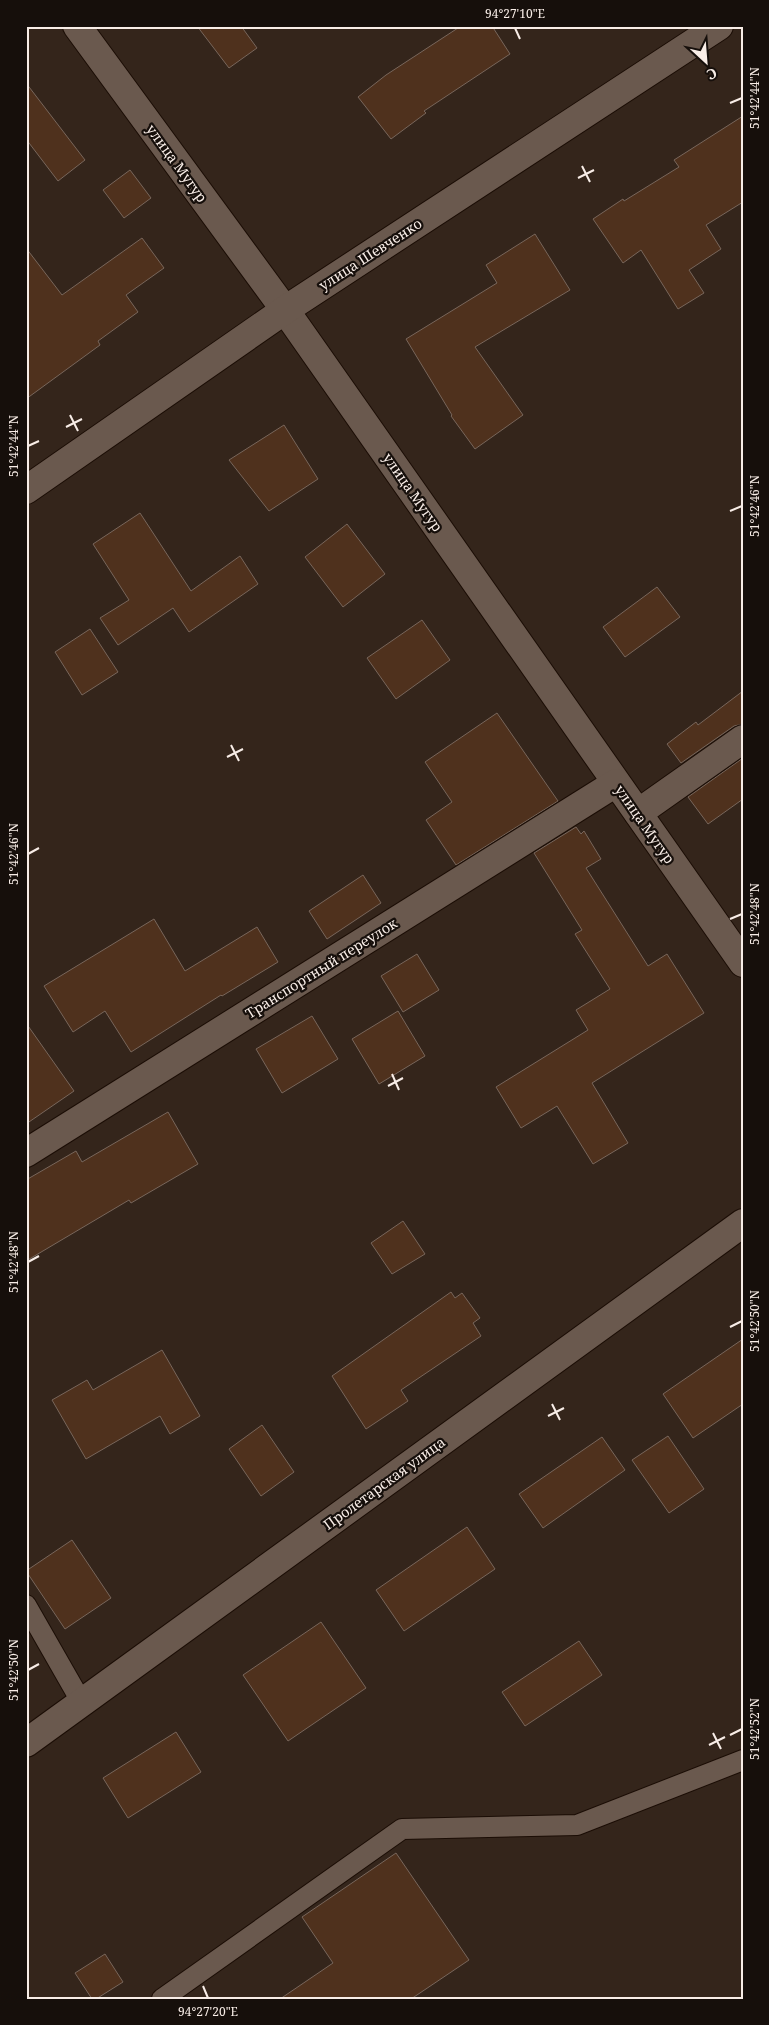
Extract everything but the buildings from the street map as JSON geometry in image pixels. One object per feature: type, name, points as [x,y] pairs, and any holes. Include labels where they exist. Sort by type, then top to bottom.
[{"type":"street","name":"улица Мугур","points":[[77,26],[285,310],[743,963]]},
{"type":"street","name":"улица Шевченко","points":[[26,490],[285,310],[719,26]]},
{"type":"street","points":[[638,813],[743,739]]},
{"type":"street","name":"Транспортный переулок","points":[[26,1153],[616,783]]},
{"type":"street","name":"Пролетарская улица","points":[[26,1743],[743,1223]]},
{"type":"lane","points":[[26,1605],[82,1703]]},
{"type":"lane","points":[[162,1999],[402,1829],[577,1825],[743,1760]]}]
